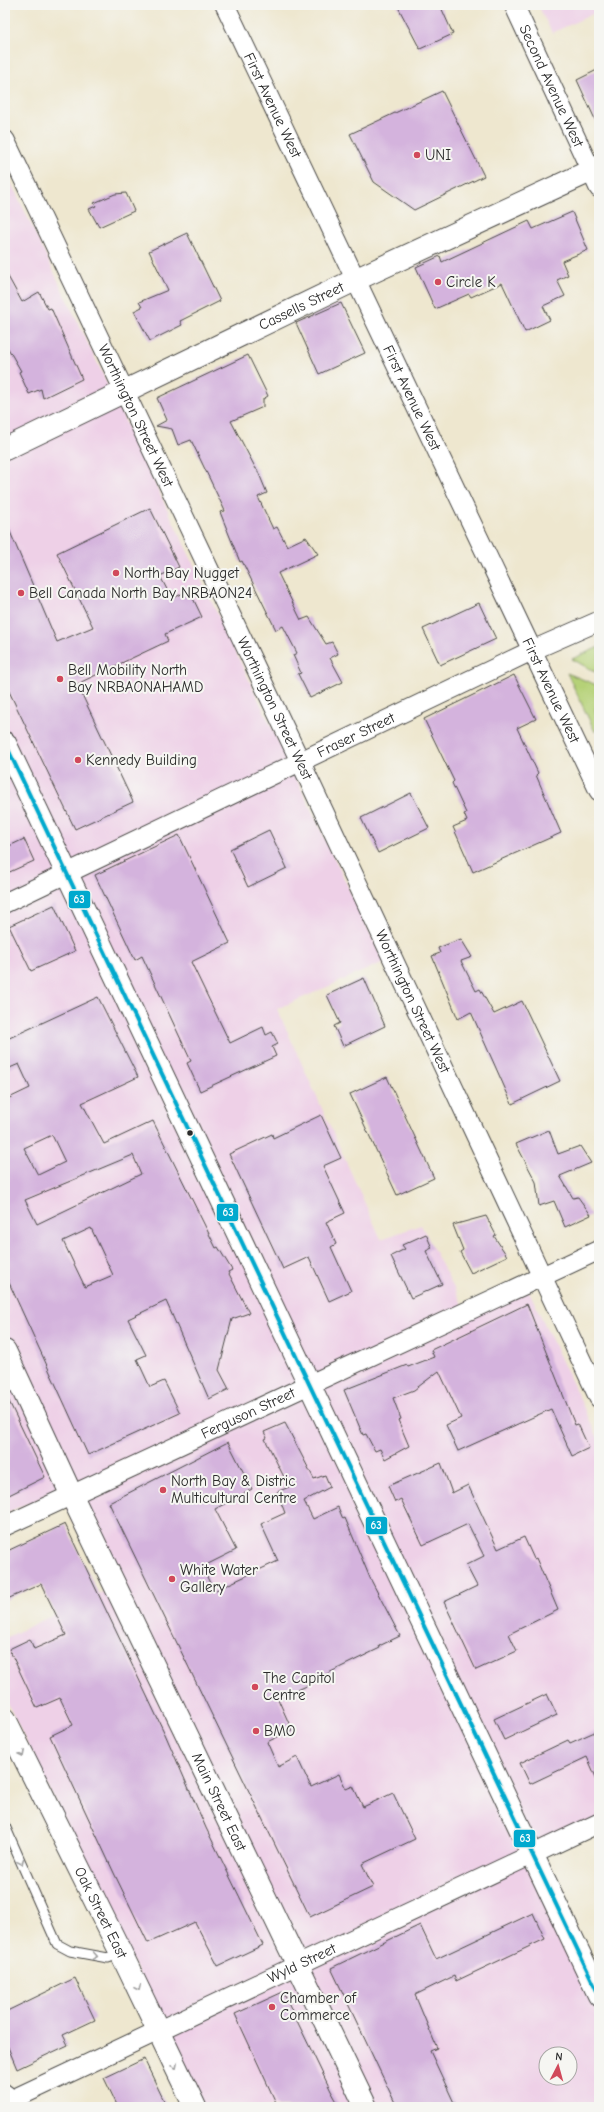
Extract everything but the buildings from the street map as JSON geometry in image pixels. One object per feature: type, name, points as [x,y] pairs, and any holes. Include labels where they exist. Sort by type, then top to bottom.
[{"type":"main road","name":"Cassells Street","points":[[5,449],[355,280],[596,175]]},
{"type":"main road","points":[[5,743],[531,1855],[599,1995]]},
{"type":"main road","name":"Main Street East","points":[[5,1351],[72,1496],[366,2107]]},
{"type":"main road","name":"Oak Street East","points":[[5,1719],[121,1952],[195,2107]]},
{"type":"street","name":"First Avenue West","points":[[225,5],[599,791]]},
{"type":"street","name":"Second Avenue West","points":[[514,5],[596,175]]},
{"type":"street","name":"Worthington Street West","points":[[5,140],[301,763],[599,1398]]},
{"type":"street","name":"Fraser Street","points":[[5,903],[301,763],[533,650],[599,621]]},
{"type":"street","name":"Ferguson Street","points":[[5,1526],[599,1250]]},
{"type":"street","name":"Wyld Street","points":[[9,2096],[36,2090],[599,1823]]},
{"type":"lane","points":[[5,1826],[57,1944],[70,1951],[108,1958],[121,1952]]},
{"type":"shaded area","points":[[538,5],[599,5],[599,11],[552,33]]},
{"type":"shaded area","points":[[5,170],[384,962],[277,1009],[381,1239],[421,1225],[469,1317],[529,1291],[599,1440],[599,1823],[531,1855],[599,1997],[599,2107],[203,2107],[5,1698],[5,1638],[107,1590],[58,1491],[5,1513]]},
{"type":"green space","points":[[599,647],[599,672],[597,673],[572,659]]},
{"type":"green space","points":[[567,673],[599,686],[599,700],[595,710],[599,727],[595,732]]},
{"type":"transit line","name":"63","points":[[5,743],[599,1995]]},
{"type":"place","name":"UNI","points":[[417,155]]},
{"type":"place","name":"Circle K","points":[[438,282]]},
{"type":"place","name":"North Bay Nugget","points":[[116,573]]},
{"type":"place","name":"Bell Canada North Bay NRBAON24","points":[[21,593]]},
{"type":"place","name":"Bell Mobility North Bay NRBAONAHAMD","points":[[60,679]]},
{"type":"place","name":"Kennedy Building","points":[[78,760]]},
{"type":"place","name":"North Bay & Distric Multicultural Centre","points":[[163,1490]]},
{"type":"place","name":"White Water Gallery","points":[[172,1579]]},
{"type":"place","name":"The Capitol Centre","points":[[255,1687]]},
{"type":"place","name":"BMO","points":[[256,1731]]},
{"type":"place","name":"Chamber of Commerce","points":[[272,2007]]}]
